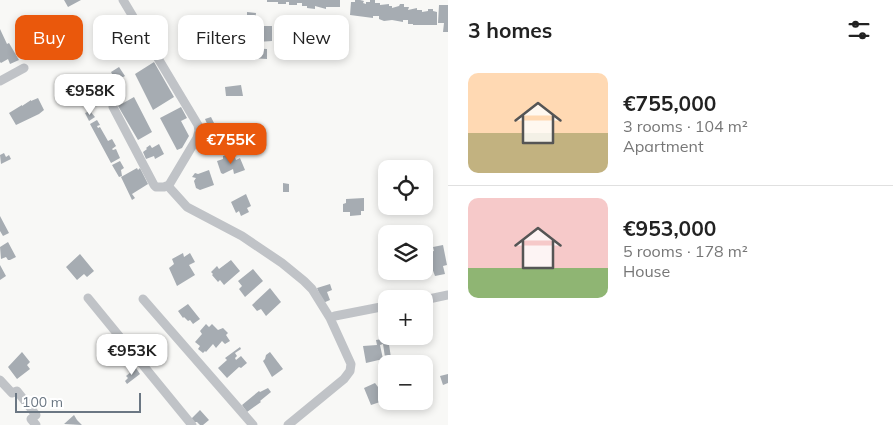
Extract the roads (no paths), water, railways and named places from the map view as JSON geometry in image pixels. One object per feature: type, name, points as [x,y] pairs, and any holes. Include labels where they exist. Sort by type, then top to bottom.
[{"type":"street","points":[[113,107],[154,185],[160,188],[168,186],[197,138],[198,125],[123,0]]},
{"type":"street","points":[[0,81],[24,68]]},
{"type":"street","points":[[168,186],[187,207],[242,236],[290,269],[312,289],[330,318],[351,364],[350,371],[344,379],[288,425]]},
{"type":"street","points":[[433,298],[448,295]]},
{"type":"street","points":[[88,298],[192,425]]},
{"type":"street","points":[[143,299],[253,425]]},
{"type":"street","points":[[330,318],[378,308]]},
{"type":"street","points":[[0,380],[12,393],[17,391],[36,415],[31,419],[36,425]]}]
